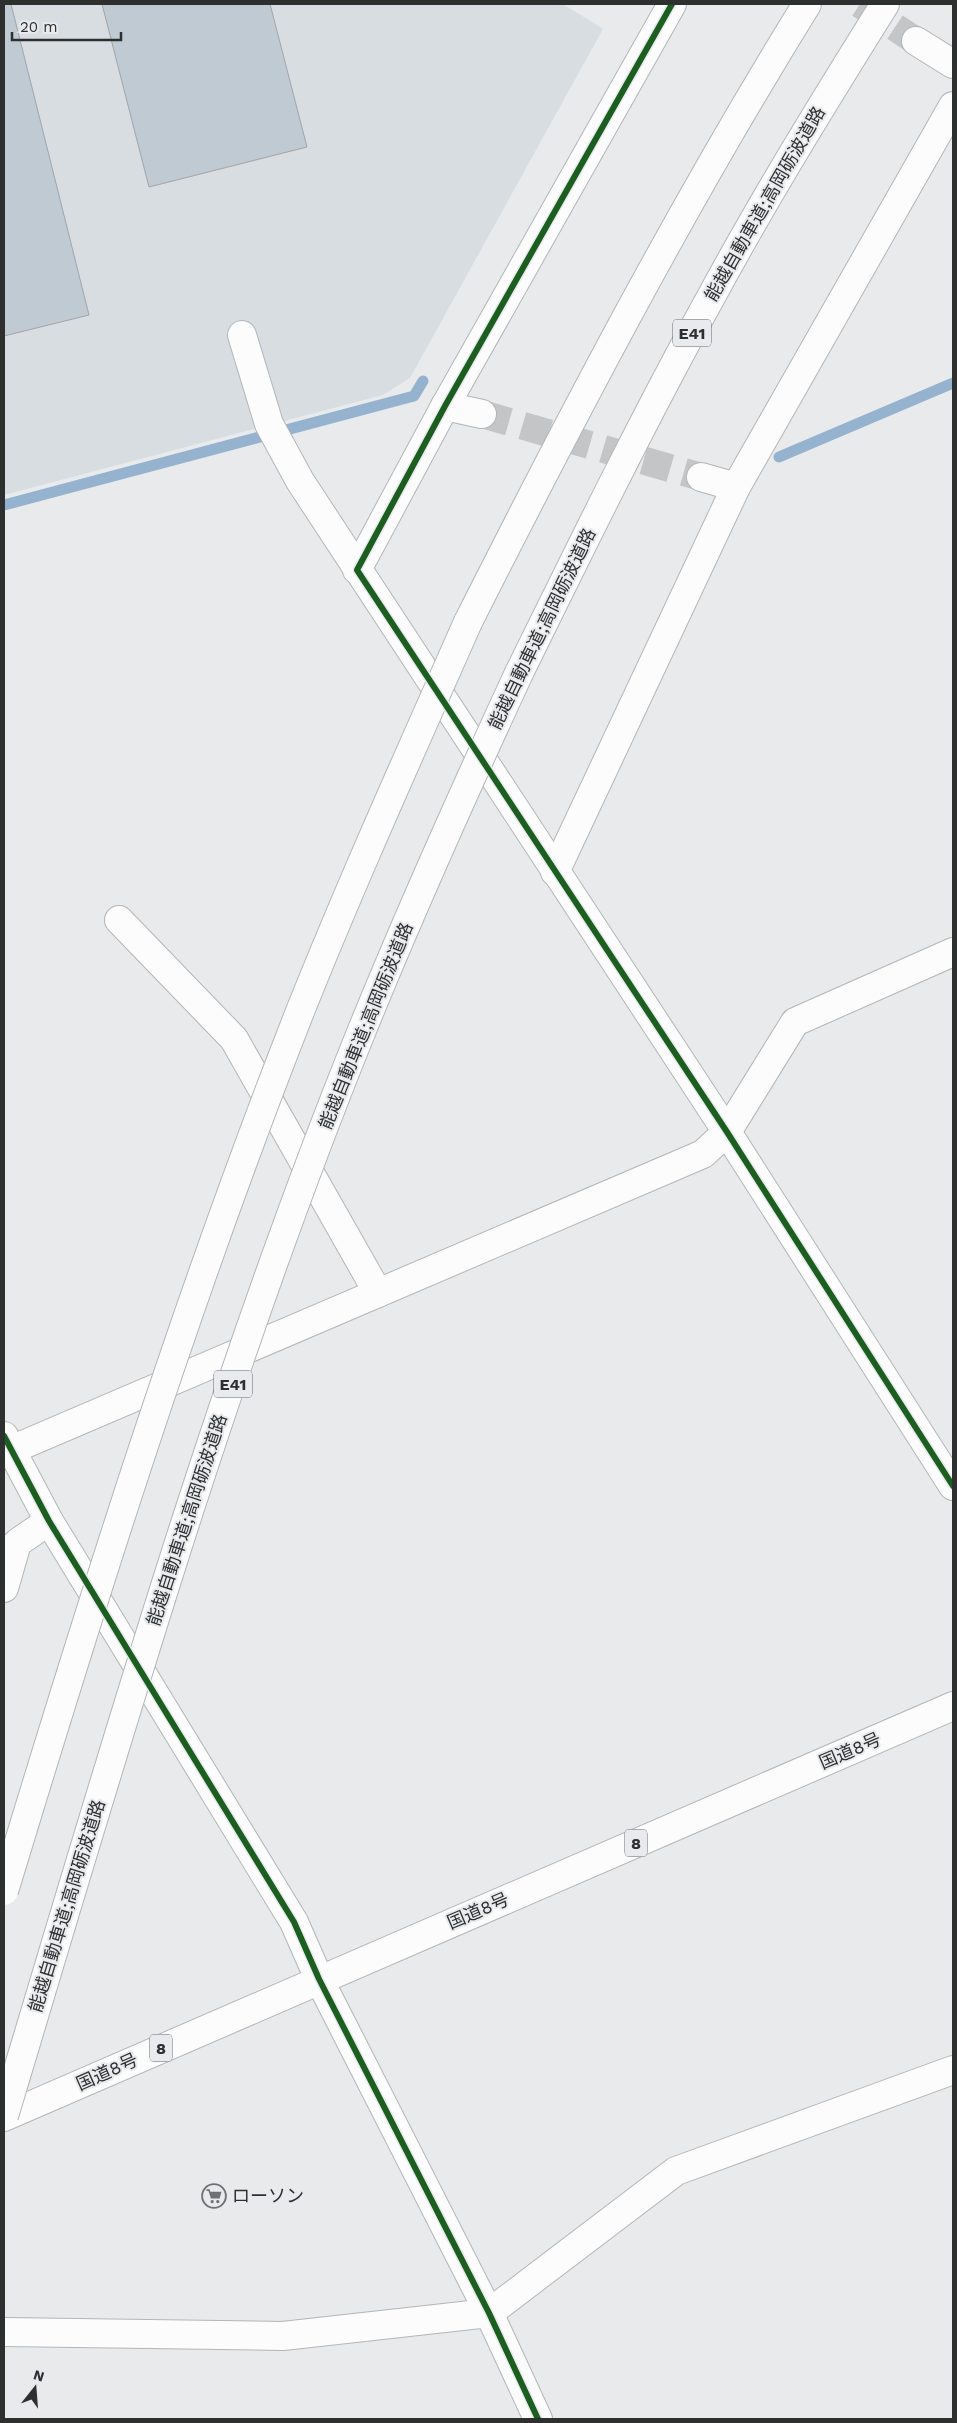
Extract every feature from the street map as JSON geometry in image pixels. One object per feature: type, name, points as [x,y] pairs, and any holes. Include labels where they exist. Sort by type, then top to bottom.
[{"type":"main road","points":[[357,570],[445,406],[672,4]]},
{"type":"main road","points":[[4,1891],[70,1674],[140,1456],[223,1217],[302,1008],[384,814],[468,622],[562,436],[659,254],[765,72],[807,4]]},
{"type":"main road","name":"能越自動車道;高岡砺波道路","points":[[4,2116],[125,1712],[203,1468],[287,1228],[369,1014],[431,866],[518,673],[612,484],[711,297],[823,103],[885,4]]},
{"type":"main road","points":[[916,40],[953,64]]},
{"type":"main road","points":[[555,872],[736,487],[953,106]]},
{"type":"main road","points":[[242,336],[268,424],[300,481],[727,1132],[953,1486]]},
{"type":"main road","points":[[445,406],[482,414]]},
{"type":"main road","points":[[702,477],[736,487]]},
{"type":"main road","points":[[118,920],[234,1039],[378,1293]]},
{"type":"main road","points":[[538,2419],[489,2312],[319,1979],[294,1922],[49,1521],[6,1446],[378,1293],[703,1154],[727,1132],[795,1022],[953,952]]},
{"type":"main road","points":[[4,1588],[17,1543],[49,1521]]},
{"type":"main road","name":"国道8号","points":[[4,2116],[953,1706]]},
{"type":"main road","points":[[4,2332],[283,2336],[489,2312],[676,2171],[953,2070]]},
{"type":"shaded area","points":[[4,4],[563,4],[603,29],[410,378],[383,395],[4,495]]},
{"type":"building","points":[[4,4],[11,4],[89,315],[4,336]]},
{"type":"building","points":[[102,4],[270,4],[307,147],[149,187]]},
{"type":"waterway","points":[[4,505],[414,396],[423,381]]},
{"type":"waterway","points":[[779,457],[953,383]]},
{"type":"tunnel","points":[[860,4],[916,41]]},
{"type":"tunnel","points":[[482,414],[701,477]]},
{"type":"cycle path","points":[[672,4],[445,406],[357,570],[727,1132],[953,1486]]},
{"type":"cycle path","points":[[4,1436],[49,1521],[294,1922],[319,1979],[489,2313],[538,2419]]},
{"type":"place","name":"ローソン","points":[[214,2196]]}]
